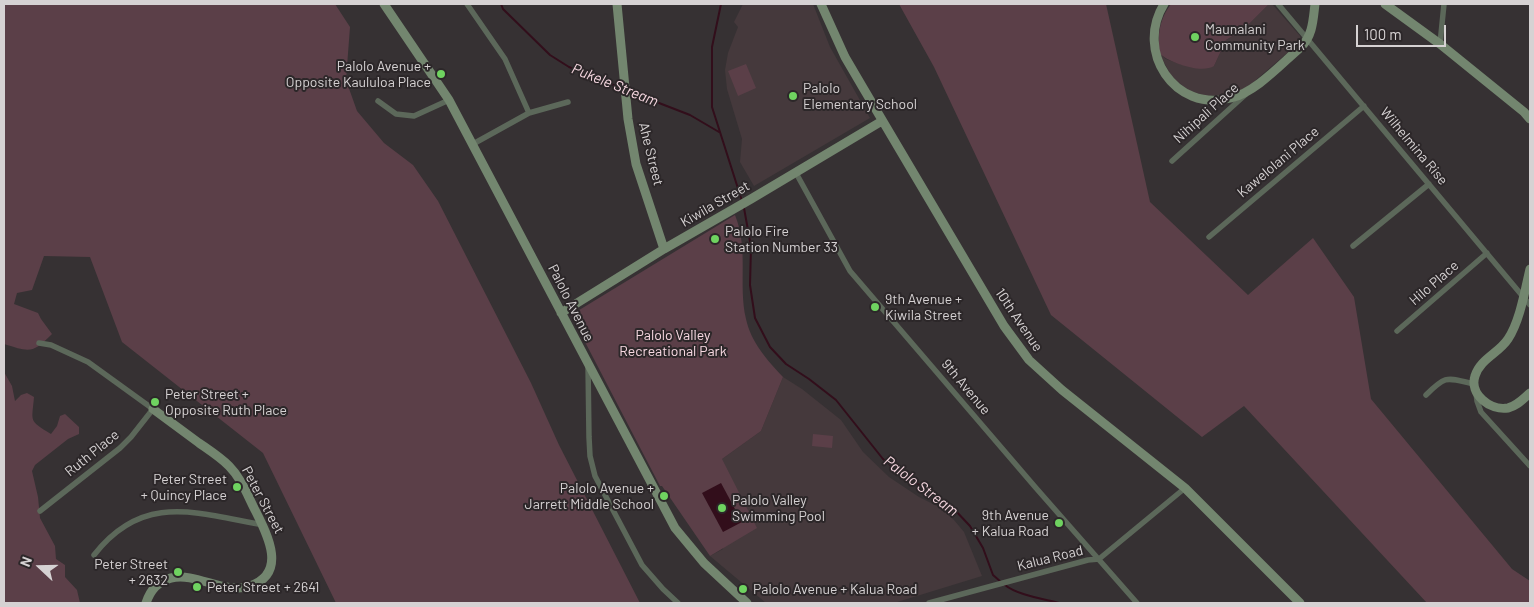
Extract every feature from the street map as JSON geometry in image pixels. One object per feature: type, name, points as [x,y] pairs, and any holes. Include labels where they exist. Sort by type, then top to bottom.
[{"type":"street","name":"Palolo Avenue","points":[[384,4],[449,100],[675,528],[704,563],[748,603]]},
{"type":"street","points":[[467,4],[505,59],[530,112]]},
{"type":"street","name":"Ahe Street","points":[[617,4],[628,119],[636,164],[664,249]]},
{"type":"street","name":"10th Avenue","points":[[822,4],[845,57],[882,121],[1004,326],[1029,360],[1062,390],[1185,488],[1300,603]]},
{"type":"street","points":[[1164,4],[1155,25],[1154,48],[1161,68],[1176,86],[1195,97],[1217,100],[1239,96],[1258,83],[1301,47],[1307,40],[1313,25],[1315,4]]},
{"type":"street","name":"Wilhelmina Rise","points":[[1278,4],[1530,305]]},
{"type":"street","points":[[1385,4],[1440,44],[1524,112],[1530,119]]},
{"type":"street","points":[[1440,44],[1444,4]]},
{"type":"street","name":"Nihipali Place","points":[[1172,160],[1258,83]]},
{"type":"street","points":[[378,101],[396,114],[414,116],[449,100]]},
{"type":"street","points":[[473,144],[530,112],[568,102]]},
{"type":"street","name":"Kawelolani Place","points":[[1209,237],[1364,106]]},
{"type":"street","name":"Kiwila Street","points":[[561,313],[664,249],[751,200],[882,121]]},
{"type":"street","name":"9th Avenue","points":[[796,173],[850,271],[1137,603]]},
{"type":"street","points":[[1353,246],[1429,184]]},
{"type":"street","name":"Hilo Place","points":[[1397,331],[1487,253]]},
{"type":"street","points":[[1530,269],[1514,327],[1508,339],[1480,366],[1475,375],[1476,401],[1481,412],[1530,466]]},
{"type":"street","name":"Peter Street","points":[[39,343],[47,344],[88,362],[228,465],[241,481],[263,525],[271,546],[272,556],[268,571],[258,582],[250,587],[235,588],[182,577],[172,578],[162,581],[154,588],[146,603]]},
{"type":"street","points":[[588,365],[590,456],[595,476],[642,565],[678,603]]},
{"type":"street","points":[[1426,395],[1442,380],[1450,379],[1475,386],[1483,401],[1498,408],[1515,406],[1530,393]]},
{"type":"street","name":"Ruth Place","points":[[40,511],[120,448],[153,409]]},
{"type":"street","name":"Kalua Road","points":[[929,603],[940,602],[990,586],[1088,560],[1100,559],[1185,488]]},
{"type":"street","points":[[94,555],[103,544],[124,526],[142,517],[162,512],[189,511],[263,525]]},
{"type":"shaded area","name":"Palolo Elementary School","points":[[743,4],[813,4],[830,47],[870,118],[754,186],[740,162],[742,139],[727,89],[725,70],[728,53],[738,27],[734,22]]},
{"type":"shaded area","points":[[1269,4],[1272,4],[1300,36],[1301,41],[1250,85],[1233,94],[1206,96],[1188,90],[1172,77],[1159,53],[1166,59],[1182,65],[1214,66],[1226,40],[1244,29]]},
{"type":"shaded area","points":[[783,377],[802,389],[841,420],[863,452],[889,477],[919,497],[939,507],[954,520],[964,532],[982,576],[894,603],[766,603],[710,556],[723,549],[722,459],[761,431]]},
{"type":"shaded area","name":"Palolo Valley Swimming Pool","points":[[721,483],[742,522],[723,532],[702,493]]},
{"type":"green space","points":[[4,4],[335,4],[350,27],[346,80],[357,111],[384,143],[413,165],[438,201],[640,603],[336,603],[263,453],[122,342],[90,257],[44,256],[32,290],[17,293],[14,304],[38,313],[52,334],[35,348],[25,350],[4,344]]},
{"type":"green space","points":[[899,4],[1106,4],[1150,202],[1248,295],[1313,238],[1354,297],[1371,399],[1512,569],[1530,581],[1530,603],[1427,603],[1244,406],[1202,437],[1051,315],[934,67]]},
{"type":"green space","name":"Maunalani Community Park","points":[[1171,4],[1269,4],[1244,29],[1226,40],[1214,66],[1202,69],[1178,64],[1159,53],[1160,27]]},
{"type":"green space","points":[[746,64],[756,88],[738,96],[728,71]]},
{"type":"green space","name":"Palolo Valley Recreational Park","points":[[735,215],[742,241],[743,293],[748,327],[760,350],[783,377],[761,431],[722,459],[757,528],[710,556],[662,486],[660,486],[571,315]]},
{"type":"green space","points":[[4,372],[12,386],[15,401],[21,395],[27,393],[34,397],[32,416],[38,426],[51,434],[57,426],[60,416],[65,414],[79,427],[79,434],[68,439],[35,465],[32,471],[38,497],[40,518],[55,546],[56,559],[65,565],[65,577],[77,590],[80,603],[4,603]]},
{"type":"green space","points":[[813,434],[833,436],[832,448],[812,446]]},
{"type":"waterway","name":"Pukele Stream","points":[[501,4],[503,9],[550,55],[569,67],[621,88]]},
{"type":"waterway","points":[[721,4],[712,47],[712,107],[742,201]]},
{"type":"waterway","name":"Pukele Stream","points":[[628,91],[690,115],[719,132]]},
{"type":"waterway","name":"Palolo Stream","points":[[744,208],[751,247],[750,285],[755,318],[770,347],[786,364],[836,400],[883,459],[904,476],[953,508],[970,526],[983,548],[993,575],[1001,582]]},
{"type":"waterway","name":"Palolo Stream","points":[[1005,585],[1023,594],[1059,603]]},
{"type":"place","name":"Maunalani Community Park","points":[[1195,37]]},
{"type":"place","name":"Palolo Avenue + Opposite Kaululoa Place","points":[[441,74]]},
{"type":"place","name":"Palolo Elementary School","points":[[793,96]]},
{"type":"place","name":"Palolo Fire Station Number 33","points":[[715,239]]},
{"type":"place","name":"9th Avenue + Kiwila Street","points":[[875,307]]},
{"type":"place","name":"Peter Street + Opposite Ruth Place","points":[[155,402]]},
{"type":"place","name":"Peter Street + Quincy Place","points":[[237,487]]},
{"type":"place","name":"Palolo Avenue + Jarrett Middle School","points":[[664,496]]},
{"type":"place","name":"Palolo Valley Swimming Pool","points":[[722,508]]},
{"type":"place","name":"9th Avenue + Kalua Road","points":[[1059,523]]},
{"type":"place","name":"Peter Street + 2632","points":[[178,572]]},
{"type":"place","name":"Peter Street + 2641","points":[[197,587]]},
{"type":"place","name":"Palolo Avenue + Kalua Road","points":[[743,589]]}]
